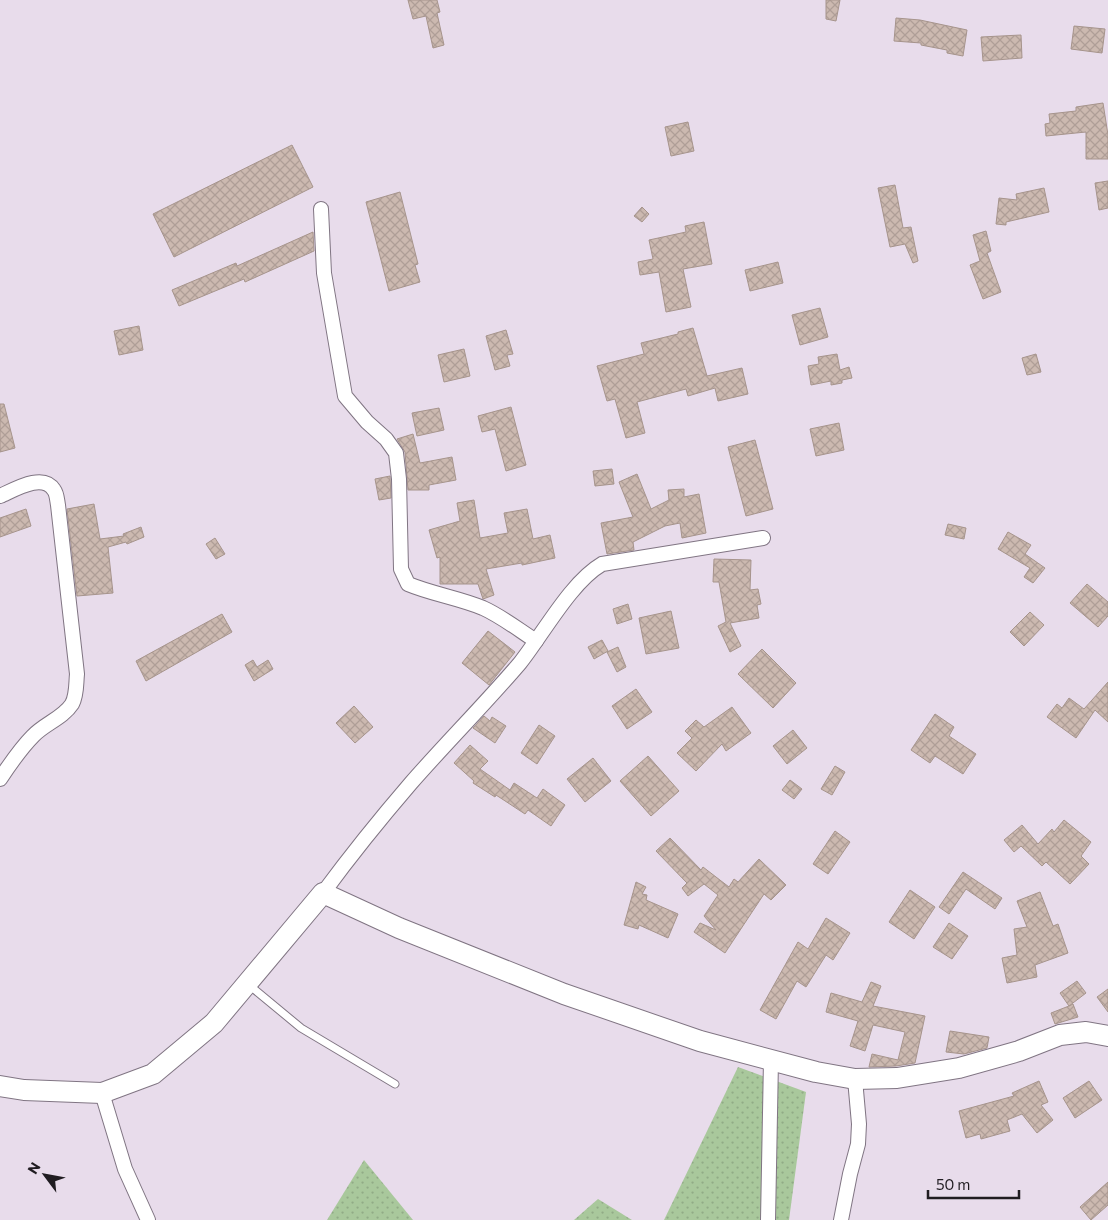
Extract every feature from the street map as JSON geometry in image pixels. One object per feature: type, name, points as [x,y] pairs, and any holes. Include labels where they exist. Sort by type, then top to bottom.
[{"type":"street","points":[[321,209],[324,273],[345,396],[367,422],[386,439],[396,453],[399,478],[401,569],[408,584],[425,591],[484,608],[536,641]]},
{"type":"street","points":[[0,496],[35,482],[50,484],[55,491],[77,674],[76,692],[72,704],[34,735],[14,758],[0,779]]},
{"type":"street","points":[[0,1086],[24,1090],[102,1093],[153,1074],[214,1023],[324,893],[364,838],[520,662],[591,570],[602,564],[763,538]]},
{"type":"street","points":[[324,893],[399,928],[564,994],[700,1041],[816,1072],[855,1079],[897,1078],[959,1068],[1018,1051],[1060,1035],[1086,1032],[1108,1036]]},
{"type":"street","points":[[768,1220],[771,1060]]},
{"type":"street","points":[[841,1220],[858,1144],[859,1124],[855,1079]]},
{"type":"street","points":[[102,1093],[125,1169],[148,1220]]},
{"type":"lane","points":[[247,984],[301,1028],[395,1084]]},
{"type":"green space","points":[[738,1067],[806,1092],[789,1220],[664,1220]]},
{"type":"green space","points":[[364,1160],[413,1220],[327,1220]]},
{"type":"green space","points":[[598,1199],[632,1220],[574,1220]]},
{"type":"building","points":[[408,0],[437,0],[440,12],[437,13],[444,45],[433,48],[426,16],[413,19]]},
{"type":"building","points":[[826,0],[840,0],[836,21],[826,19]]},
{"type":"building","points":[[896,18],[920,20],[967,30],[963,56],[947,53],[947,50],[921,45],[921,43],[894,41]]},
{"type":"building","points":[[1074,26],[1105,29],[1102,53],[1071,49]]},
{"type":"building","points":[[1021,35],[1022,58],[983,61],[981,37]]},
{"type":"building","points":[[1103,103],[1108,135],[1108,159],[1086,159],[1086,132],[1046,136],[1045,124],[1050,123],[1049,114],[1076,111],[1076,107]]},
{"type":"building","points":[[688,122],[694,151],[671,156],[665,127]]},
{"type":"building","points":[[292,145],[313,187],[174,257],[153,214]]},
{"type":"building","points":[[1108,181],[1108,208],[1099,210],[1095,183]]},
{"type":"building","points":[[895,185],[903,228],[911,227],[918,261],[913,263],[905,244],[890,247],[878,188]]},
{"type":"building","points":[[1044,188],[1049,212],[1006,222],[1006,225],[996,224],[999,198],[1017,200],[1016,194]]},
{"type":"building","points":[[400,192],[418,264],[415,265],[420,282],[389,291],[366,202]]},
{"type":"building","points":[[642,207],[649,214],[642,222],[634,216]]},
{"type":"building","points":[[704,222],[712,264],[683,269],[691,307],[666,312],[659,272],[640,275],[638,262],[653,259],[649,240],[686,232],[685,226]]},
{"type":"building","points":[[986,231],[991,251],[987,253],[1001,292],[983,299],[970,265],[980,261],[973,235]]},
{"type":"building","points":[[313,232],[314,251],[245,282],[244,279],[179,306],[172,290],[236,263],[237,266]]},
{"type":"building","points":[[778,262],[783,283],[750,291],[745,270]]},
{"type":"building","points":[[820,308],[828,337],[800,345],[792,315]]},
{"type":"building","points":[[139,326],[143,350],[119,355],[114,331]]},
{"type":"building","points":[[693,328],[707,376],[742,368],[748,394],[718,401],[715,388],[688,396],[686,389],[637,402],[645,433],[626,438],[615,399],[607,401],[597,366],[644,354],[641,343],[678,334],[678,332]]},
{"type":"building","points":[[506,330],[513,354],[507,355],[510,366],[495,370],[486,336]]},
{"type":"building","points":[[464,349],[470,376],[444,382],[438,355]]},
{"type":"building","points":[[837,354],[840,370],[849,367],[852,378],[842,380],[842,383],[831,385],[831,381],[811,385],[808,366],[819,364],[818,357]]},
{"type":"building","points":[[1036,354],[1041,372],[1027,375],[1022,358]]},
{"type":"building","points":[[0,404],[4,404],[15,448],[0,452]]},
{"type":"building","points":[[511,407],[526,465],[506,471],[495,429],[482,432],[478,416]]},
{"type":"building","points":[[439,408],[444,430],[417,436],[412,413]]},
{"type":"building","points":[[839,423],[844,450],[816,456],[810,429]]},
{"type":"building","points":[[413,434],[420,463],[452,457],[456,480],[429,485],[429,490],[408,490],[405,452],[397,439]]},
{"type":"building","points":[[755,440],[773,509],[746,516],[728,447]]},
{"type":"building","points":[[612,469],[614,484],[595,486],[593,471]]},
{"type":"building","points":[[637,474],[651,509],[669,500],[668,490],[684,489],[684,497],[699,494],[706,533],[682,538],[680,523],[665,526],[633,542],[634,550],[607,554],[601,523],[633,517],[619,482]]},
{"type":"building","points":[[390,476],[391,498],[379,500],[375,479]]},
{"type":"building","points":[[474,500],[480,538],[508,533],[504,513],[527,509],[533,539],[550,535],[555,558],[522,565],[522,563],[486,569],[494,595],[483,599],[478,584],[440,584],[440,557],[437,558],[429,530],[460,521],[457,503]]},
{"type":"building","points":[[94,504],[100,539],[124,536],[123,534],[141,527],[144,537],[127,544],[126,542],[108,547],[113,593],[77,596],[67,509]]},
{"type":"building","points":[[26,509],[31,526],[0,537],[0,518]]},
{"type":"building","points":[[948,524],[966,528],[964,539],[945,535]]},
{"type":"building","points":[[1008,532],[1031,545],[1025,554],[1045,568],[1033,583],[1024,577],[1030,568],[998,549]]},
{"type":"building","points":[[215,538],[225,554],[216,559],[206,544]]},
{"type":"building","points":[[714,559],[751,560],[750,590],[758,589],[761,604],[757,605],[759,618],[730,623],[741,646],[730,652],[718,626],[726,622],[719,582],[713,582]]},
{"type":"building","points":[[1087,584],[1108,602],[1108,616],[1098,627],[1070,603]]},
{"type":"building","points":[[628,604],[632,619],[617,624],[613,609]]},
{"type":"building","points":[[671,611],[679,648],[646,654],[639,618]]},
{"type":"building","points":[[1030,612],[1044,625],[1024,646],[1010,632]]},
{"type":"building","points":[[222,614],[232,632],[146,681],[136,661]]},
{"type":"building","points":[[488,631],[515,652],[489,685],[462,663]]},
{"type":"building","points":[[602,640],[608,651],[594,659],[588,647]]},
{"type":"building","points":[[618,647],[626,667],[617,672],[607,652]]},
{"type":"building","points":[[762,649],[796,683],[773,708],[738,674]]},
{"type":"building","points":[[253,660],[257,667],[268,660],[273,669],[254,681],[245,665]]},
{"type":"building","points":[[1108,682],[1108,722],[1095,710],[1076,738],[1047,717],[1057,704],[1062,708],[1069,698],[1084,709]]},
{"type":"building","points":[[636,689],[652,712],[627,729],[612,706]]},
{"type":"building","points":[[354,706],[373,727],[355,743],[336,723]]},
{"type":"building","points":[[732,707],[751,733],[726,751],[722,744],[696,771],[677,753],[692,738],[685,731],[696,720],[704,727]]},
{"type":"building","points":[[935,714],[954,727],[949,736],[976,754],[963,774],[935,756],[930,763],[911,750]]},
{"type":"building","points":[[484,716],[490,721],[492,717],[506,726],[495,743],[473,728]]},
{"type":"building","points":[[539,725],[555,736],[537,764],[521,753]]},
{"type":"building","points":[[793,730],[807,748],[787,764],[773,746]]},
{"type":"building","points":[[470,745],[488,761],[480,769],[510,790],[514,783],[537,798],[543,789],[565,805],[551,826],[528,810],[525,814],[473,783],[474,781],[454,763]]},
{"type":"building","points":[[648,756],[679,791],[651,816],[620,781]]},
{"type":"building","points":[[593,758],[611,781],[585,802],[567,779]]},
{"type":"building","points":[[835,766],[845,772],[832,795],[821,789]]},
{"type":"building","points":[[790,780],[802,789],[794,799],[782,790]]},
{"type":"building","points":[[1064,820],[1091,842],[1081,856],[1089,864],[1070,884],[1046,862],[1042,866],[1021,846],[1014,852],[1004,840],[1022,825],[1038,844],[1052,829],[1054,832]]},
{"type":"building","points":[[835,831],[850,842],[828,874],[813,864]]},
{"type":"building","points":[[670,838],[701,870],[703,867],[729,887],[734,879],[738,882],[759,859],[786,885],[771,900],[764,894],[725,953],[694,932],[700,923],[716,930],[704,916],[718,895],[704,884],[688,896],[682,888],[687,883],[656,851]]},
{"type":"building","points":[[963,872],[1002,898],[995,909],[966,889],[949,914],[939,907]]},
{"type":"building","points":[[636,882],[646,887],[642,894],[647,895],[646,900],[678,914],[668,938],[639,925],[638,929],[624,925]]},
{"type":"building","points":[[910,890],[935,907],[914,939],[889,922]]},
{"type":"building","points":[[1040,892],[1053,926],[1058,924],[1068,953],[1035,965],[1037,977],[1007,983],[1002,958],[1017,955],[1014,929],[1027,927],[1017,901]]},
{"type":"building","points":[[826,918],[850,933],[833,960],[826,955],[806,987],[797,981],[776,1019],[760,1010],[798,942],[808,949]]},
{"type":"building","points":[[949,923],[968,936],[952,959],[933,947]]},
{"type":"building","points":[[1077,981],[1086,993],[1069,1006],[1060,993]]},
{"type":"building","points":[[871,982],[881,986],[873,1006],[925,1016],[915,1063],[869,1067],[872,1054],[898,1060],[905,1032],[873,1025],[865,1051],[850,1046],[858,1021],[826,1012],[831,993],[862,1002]]},
{"type":"building","points":[[1108,989],[1108,1012],[1097,997]]},
{"type":"building","points":[[1073,1004],[1078,1017],[1055,1024],[1051,1013]]},
{"type":"building","points":[[950,1031],[989,1037],[987,1048],[964,1054],[946,1052]]},
{"type":"building","points":[[1039,1081],[1048,1102],[1041,1105],[1053,1120],[1037,1133],[1022,1114],[1007,1120],[1010,1131],[981,1139],[980,1134],[966,1138],[959,1111],[1014,1096],[1012,1093]]},
{"type":"building","points":[[1089,1081],[1102,1100],[1075,1118],[1063,1098]]},
{"type":"building","points":[[1108,1182],[1108,1205],[1091,1220],[1080,1207]]}]
